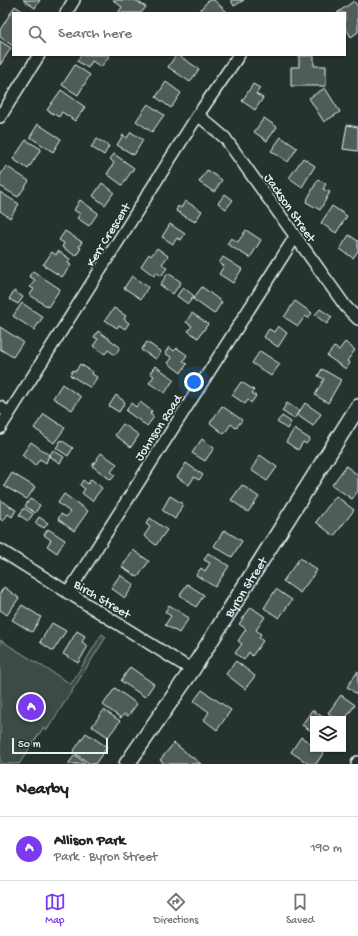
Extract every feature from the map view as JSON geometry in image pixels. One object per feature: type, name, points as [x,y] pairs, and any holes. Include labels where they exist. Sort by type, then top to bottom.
[{"type":"street","points":[[67,12],[74,0]]},
{"type":"street","points":[[0,116],[38,56]]},
{"type":"street","name":"Kerr Crescent","points":[[0,428],[5,410],[238,56]]},
{"type":"street","name":"Jackson Street","points":[[198,115],[225,138],[346,307],[358,319]]},
{"type":"street","name":"Johnson Road","points":[[68,593],[295,236]]},
{"type":"street","name":"Byron Street","points":[[127,764],[192,670],[358,407]]},
{"type":"street","name":"Birch Street","points":[[0,550],[192,670]]},
{"type":"shaded area","points":[[102,634],[106,637],[47,730],[43,728],[19,764],[0,764],[0,640],[71,684]]},
{"type":"building","points":[[23,0],[40,0],[35,8]]},
{"type":"building","points":[[113,0],[135,0],[146,7],[142,12],[119,12],[122,7]]},
{"type":"building","points":[[209,0],[214,0],[227,12],[198,12]]},
{"type":"building","points":[[231,0],[244,0],[234,6]]},
{"type":"building","points":[[354,1],[358,7],[358,32],[351,37],[346,29],[346,12],[338,12]]},
{"type":"building","points":[[15,6],[24,12],[12,12],[12,45],[0,37],[0,30]]},
{"type":"building","points":[[0,41],[11,48],[0,65]]},
{"type":"building","points":[[80,56],[109,56],[101,67],[92,61],[88,68],[77,61]]},
{"type":"building","points":[[175,56],[180,56],[199,69],[190,82],[168,67]]},
{"type":"building","points":[[299,56],[314,56],[314,66],[326,66],[326,86],[291,86],[291,67],[299,67]]},
{"type":"building","points":[[75,65],[90,75],[78,95],[62,85]]},
{"type":"building","points":[[166,82],[181,93],[171,108],[156,97]]},
{"type":"building","points":[[253,84],[260,88],[256,94],[263,98],[255,110],[242,101]]},
{"type":"building","points":[[325,88],[340,112],[324,122],[309,98]]},
{"type":"building","points":[[61,90],[85,107],[75,121],[62,112],[59,117],[47,110]]},
{"type":"building","points":[[148,104],[164,115],[152,132],[136,121]]},
{"type":"building","points":[[264,118],[277,127],[267,141],[254,132]]},
{"type":"building","points":[[38,124],[61,139],[53,152],[30,137]]},
{"type":"building","points":[[347,125],[358,127],[358,151],[343,149]]},
{"type":"building","points":[[131,132],[143,140],[134,155],[117,145],[123,135],[127,138]]},
{"type":"building","points":[[281,137],[297,148],[288,162],[271,151]]},
{"type":"building","points":[[97,139],[109,146],[104,155],[91,147]]},
{"type":"building","points":[[26,140],[41,149],[28,169],[13,159]]},
{"type":"building","points":[[114,154],[134,168],[122,185],[107,174],[114,163],[110,159]]},
{"type":"building","points":[[303,158],[315,166],[302,187],[289,178]]},
{"type":"building","points":[[6,166],[29,181],[18,197],[0,186],[0,176]]},
{"type":"building","points":[[207,170],[222,180],[214,192],[199,182]]},
{"type":"building","points":[[318,179],[326,184],[323,189],[330,192],[320,210],[306,202]]},
{"type":"building","points":[[102,183],[114,192],[105,205],[93,196]]},
{"type":"building","points":[[0,192],[19,204],[10,218],[0,211]]},
{"type":"building","points":[[225,194],[233,200],[226,209],[218,203]]},
{"type":"building","points":[[80,200],[98,213],[89,226],[77,218],[80,214],[74,210]]},
{"type":"building","points":[[185,201],[202,211],[195,222],[176,211],[178,206],[181,208]]},
{"type":"building","points":[[332,206],[347,216],[336,233],[321,223]]},
{"type":"building","points":[[170,224],[185,234],[181,240],[177,238],[173,244],[162,237]]},
{"type":"building","points":[[246,230],[261,240],[250,258],[227,244],[231,238],[238,242]]},
{"type":"building","points":[[65,231],[82,242],[79,247],[81,248],[76,256],[62,247],[64,243],[59,240]]},
{"type":"building","points":[[349,235],[358,241],[358,251],[353,258],[340,249]]},
{"type":"building","points":[[157,248],[168,256],[162,264],[167,268],[161,276],[156,272],[154,276],[141,266],[149,254],[151,256]]},
{"type":"building","points":[[58,251],[70,259],[68,263],[71,265],[62,277],[43,265],[52,252],[56,255]]},
{"type":"building","points":[[223,257],[242,269],[233,283],[219,274],[224,266],[219,263]]},
{"type":"building","points":[[33,271],[60,289],[48,307],[30,295],[34,289],[30,287],[35,280],[29,276]]},
{"type":"building","points":[[168,273],[181,282],[173,294],[160,285]]},
{"type":"building","points":[[132,276],[148,287],[141,299],[124,288]]},
{"type":"building","points":[[183,287],[194,296],[188,304],[177,296]]},
{"type":"building","points":[[202,287],[222,302],[214,314],[193,299]]},
{"type":"building","points":[[14,291],[23,297],[18,304],[9,299]]},
{"type":"building","points":[[295,301],[312,313],[308,318],[305,316],[298,326],[284,317]]},
{"type":"building","points":[[22,303],[43,317],[34,330],[13,316]]},
{"type":"building","points":[[114,308],[126,316],[124,319],[129,323],[125,329],[119,325],[117,328],[105,320]]},
{"type":"building","points":[[320,309],[332,317],[327,324],[315,315]]},
{"type":"building","points":[[192,313],[208,324],[198,338],[188,331],[192,326],[186,322]]},
{"type":"building","points":[[278,326],[287,333],[278,347],[264,337],[269,329],[274,332]]},
{"type":"building","points":[[0,327],[23,342],[13,357],[0,349]]},
{"type":"building","points":[[98,331],[120,347],[115,355],[108,350],[105,354],[93,346],[98,339],[94,337]]},
{"type":"building","points":[[147,342],[161,352],[156,359],[141,350]]},
{"type":"building","points":[[345,342],[355,350],[347,361],[350,363],[346,369],[327,356],[334,347],[339,350]]},
{"type":"building","points":[[169,347],[174,351],[177,348],[187,355],[183,361],[187,364],[181,373],[168,363],[172,358],[165,353]]},
{"type":"building","points":[[260,351],[280,364],[271,376],[252,363]]},
{"type":"building","points":[[80,364],[93,372],[92,374],[97,377],[91,388],[70,375],[73,370],[76,371]]},
{"type":"building","points":[[155,366],[174,379],[165,393],[149,383],[154,376],[150,373]]},
{"type":"building","points":[[322,369],[341,380],[328,403],[315,395],[324,379],[318,376]]},
{"type":"building","points":[[241,382],[254,390],[252,393],[256,396],[251,403],[248,400],[245,404],[232,395]]},
{"type":"building","points":[[62,384],[81,397],[72,410],[53,398]]},
{"type":"building","points":[[116,395],[125,402],[119,412],[109,406]]},
{"type":"building","points":[[140,402],[152,411],[150,414],[154,417],[147,426],[126,411],[131,403],[136,407]]},
{"type":"building","points":[[287,403],[299,411],[294,419],[282,411]]},
{"type":"building","points":[[305,403],[321,414],[313,426],[297,415]]},
{"type":"building","points":[[222,406],[242,420],[236,428],[231,424],[224,434],[210,423]]},
{"type":"building","points":[[44,414],[65,428],[54,443],[34,428]]},
{"type":"building","points":[[282,416],[291,422],[287,429],[277,422]]},
{"type":"building","points":[[123,424],[139,435],[131,447],[115,435]]},
{"type":"building","points":[[294,429],[310,439],[306,444],[303,442],[298,450],[286,442]]},
{"type":"building","points":[[202,439],[214,448],[205,461],[192,453]]},
{"type":"building","points":[[61,440],[73,448],[68,456],[56,448]]},
{"type":"building","points":[[31,442],[49,455],[46,463],[40,459],[35,466],[22,455]]},
{"type":"building","points":[[53,450],[64,457],[60,463],[49,456]]},
{"type":"building","points":[[101,453],[117,464],[111,472],[115,475],[111,480],[92,466]]},
{"type":"building","points":[[260,455],[277,467],[267,481],[251,470]]},
{"type":"building","points":[[186,463],[203,475],[199,480],[194,477],[189,485],[177,477]]},
{"type":"building","points":[[346,466],[358,475],[358,491],[352,499],[332,485]]},
{"type":"building","points":[[12,473],[35,487],[27,499],[4,486]]},
{"type":"building","points":[[91,479],[102,488],[92,501],[82,493],[85,489],[80,485],[83,480],[88,484]]},
{"type":"building","points":[[242,485],[259,497],[248,512],[231,500]]},
{"type":"building","points":[[64,494],[88,511],[74,531],[58,519],[61,514],[66,517],[70,512],[58,503]]},
{"type":"building","points":[[170,496],[183,504],[175,519],[162,510]]},
{"type":"building","points":[[336,496],[354,510],[334,536],[316,522]]},
{"type":"building","points":[[30,499],[40,505],[35,513],[25,506]]},
{"type":"building","points":[[0,500],[16,510],[12,517],[8,514],[3,521],[0,519]]},
{"type":"building","points":[[24,508],[33,514],[28,521],[19,515]]},
{"type":"building","points":[[39,517],[48,523],[44,528],[35,523]]},
{"type":"building","points":[[150,518],[167,530],[156,545],[144,536],[150,527],[146,524]]},
{"type":"building","points":[[48,529],[65,540],[57,553],[47,546],[51,540],[44,535]]},
{"type":"building","points":[[224,530],[242,541],[232,557],[214,546]]},
{"type":"building","points":[[133,550],[149,561],[138,577],[122,567]]},
{"type":"building","points":[[208,553],[229,566],[215,587],[196,575],[201,568],[205,571],[210,563],[204,560]]},
{"type":"building","points":[[300,558],[317,570],[300,593],[283,581]]},
{"type":"building","points":[[120,575],[134,585],[125,598],[111,588]]},
{"type":"building","points":[[187,584],[204,595],[196,607],[180,595]]},
{"type":"building","points":[[4,587],[19,598],[7,615],[0,610],[0,593]]},
{"type":"building","points":[[276,589],[292,600],[279,618],[264,608]]},
{"type":"building","points":[[22,605],[41,617],[32,632],[12,620]]},
{"type":"building","points":[[169,605],[189,618],[179,633],[165,625],[171,616],[165,612]]},
{"type":"building","points":[[251,607],[265,617],[256,630],[261,634],[259,638],[263,641],[252,656],[249,652],[244,660],[235,653],[242,644],[238,641],[246,629],[239,624]]},
{"type":"building","points":[[52,623],[66,631],[53,651],[40,642]]},
{"type":"building","points":[[77,631],[85,636],[82,642],[88,646],[78,663],[63,654]]},
{"type":"building","points":[[236,661],[255,676],[245,689],[226,674]]},
{"type":"building","points":[[130,667],[154,684],[145,697],[121,681]]},
{"type":"building","points":[[358,671],[358,695],[347,687]]},
{"type":"building","points":[[115,688],[137,704],[128,716],[124,714],[121,718],[103,705]]},
{"type":"building","points":[[202,690],[231,710],[217,730],[204,720],[209,712],[194,701]]},
{"type":"building","points":[[341,695],[355,705],[346,718],[346,716],[332,716],[328,713]]},
{"type":"building","points":[[104,710],[120,721],[108,737],[92,726]]},
{"type":"building","points":[[312,710],[321,716],[310,716],[310,730],[302,725]]},
{"type":"building","points":[[86,733],[107,747],[95,764],[90,764],[73,752]]},
{"type":"building","points":[[301,737],[310,743],[310,752],[324,752],[316,764],[309,764],[291,752]]},
{"type":"building","points":[[174,743],[201,764],[165,764],[160,760]]},
{"type":"building","points":[[75,755],[85,763],[68,764]]},
{"type":"place","name":"Allison Park","points":[[31,707]]}]
